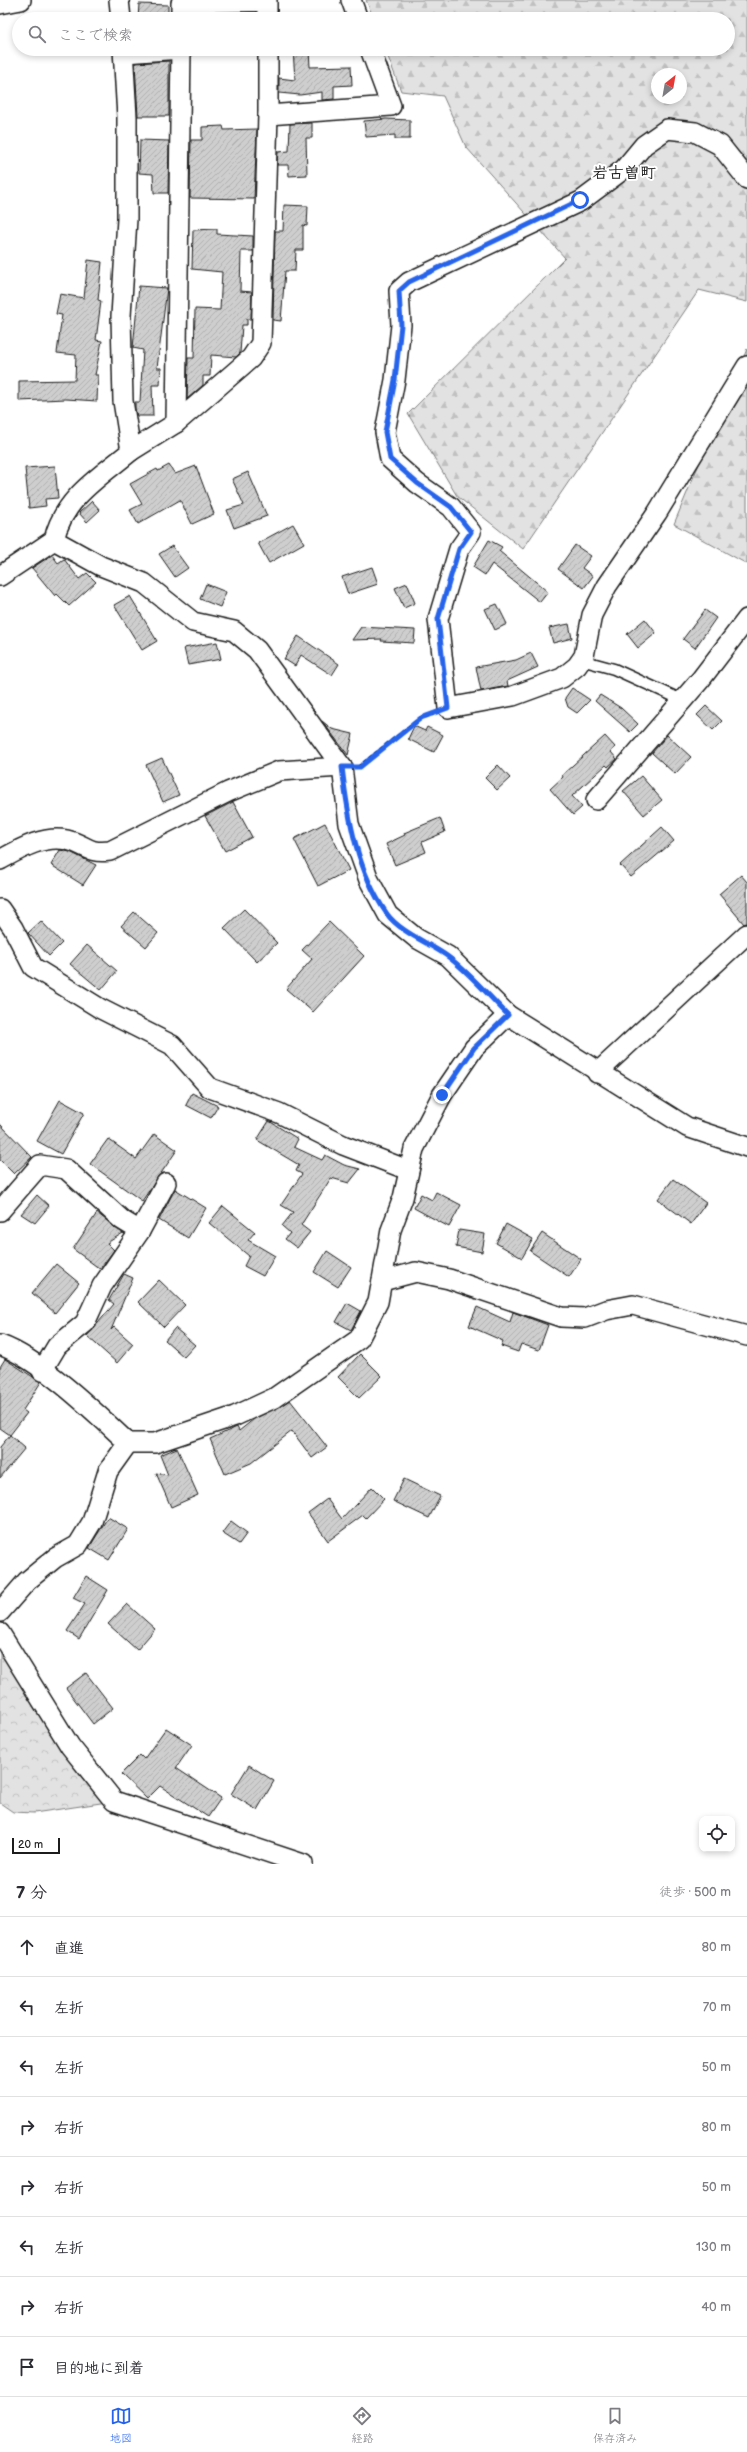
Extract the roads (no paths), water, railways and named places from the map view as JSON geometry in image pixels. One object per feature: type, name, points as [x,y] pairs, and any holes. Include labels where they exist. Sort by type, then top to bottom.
[{"type":"street","points":[[0,4],[21,0]]},
{"type":"street","points":[[351,0],[355,12]]},
{"type":"street","points":[[181,12],[181,4],[267,7]]},
{"type":"street","points":[[124,56],[127,219],[121,316],[122,370],[123,401],[132,451]]},
{"type":"street","points":[[176,423],[181,56]]},
{"type":"street","points":[[0,576],[54,540],[57,528],[76,496],[132,451],[176,423],[251,358],[261,343],[268,115],[268,56]]},
{"type":"street","points":[[268,115],[391,106],[373,56]]},
{"type":"street","points":[[747,178],[720,145],[695,132],[667,130],[644,145],[624,169],[580,200],[409,282],[399,291],[401,325],[395,380],[385,432],[390,459],[417,483],[451,507],[471,532],[459,549],[438,619],[448,708],[520,693],[562,678],[577,666],[582,660],[592,615],[607,586],[656,513],[747,366]]},
{"type":"street","points":[[54,540],[102,566],[144,583],[193,622],[234,631],[257,650],[342,767],[349,824],[369,880],[388,915],[416,938],[448,956],[508,1015],[687,1127],[747,1147]]},
{"type":"street","points":[[596,800],[682,700],[747,619]]},
{"type":"street","points":[[0,860],[26,846],[47,840],[67,840],[96,852],[110,851],[228,792],[279,771],[342,767]]},
{"type":"street","points":[[0,909],[13,928],[33,967],[100,1009],[172,1045],[210,1088],[279,1113],[343,1145],[408,1170]]},
{"type":"street","points":[[598,1072],[747,934]]},
{"type":"street","points":[[0,1345],[11,1349],[47,1373],[128,1443],[155,1443],[168,1439],[235,1416],[274,1398],[359,1339],[378,1302],[391,1230],[403,1198],[408,1170],[414,1149],[442,1095],[474,1048],[508,1015]]},
{"type":"street","points":[[0,1210],[40,1164],[66,1169],[122,1220],[140,1231]]},
{"type":"street","points":[[42,1371],[57,1346],[85,1323],[102,1286],[140,1231],[166,1183]]},
{"type":"street","points":[[382,1281],[416,1272],[449,1279],[561,1317],[585,1318],[606,1310],[633,1305],[747,1336]]},
{"type":"street","points":[[0,1612],[27,1580],[55,1558],[78,1545],[92,1522],[108,1471],[128,1443]]},
{"type":"street","points":[[0,1633],[70,1746],[114,1801],[303,1864]]},
{"type":"lane","points":[[582,660],[614,669],[682,700]]},
{"type":"district","name":"岩古曽町","points":[[624,172]]}]
